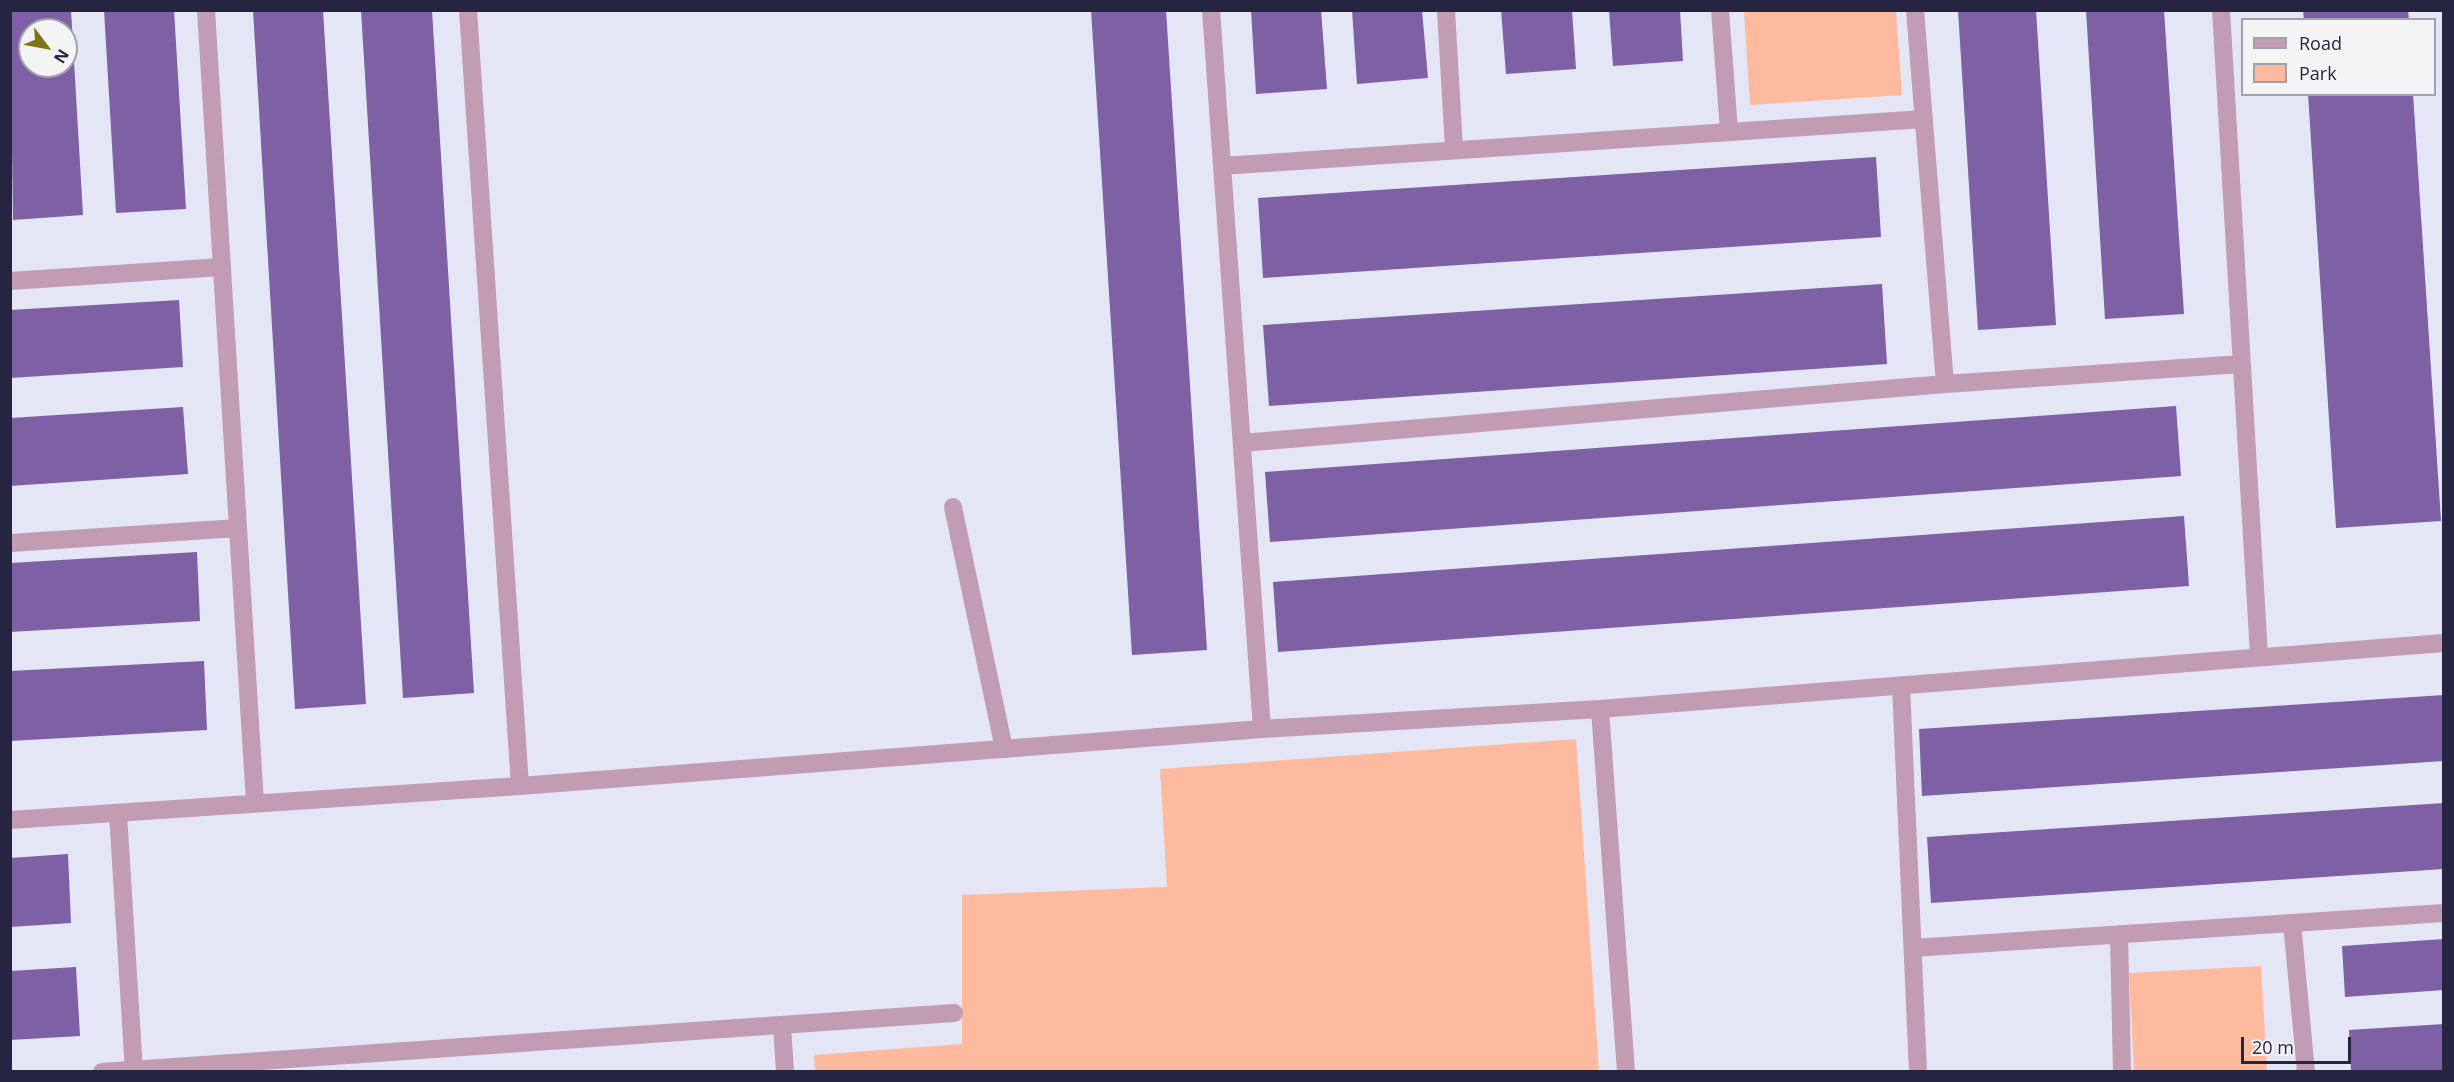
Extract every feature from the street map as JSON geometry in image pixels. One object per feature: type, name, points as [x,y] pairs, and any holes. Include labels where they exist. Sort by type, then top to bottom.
[{"type":"street","points":[[206,10],[255,803]]},
{"type":"street","points":[[468,10],[520,786]]},
{"type":"street","points":[[1211,10],[1262,729]]},
{"type":"street","points":[[1446,10],[1454,149]]},
{"type":"street","points":[[1720,10],[1728,132]]},
{"type":"street","points":[[1915,10],[1945,384]]},
{"type":"street","points":[[2221,10],[2259,655]]},
{"type":"street","points":[[1222,166],[1924,119]]},
{"type":"street","points":[[10,281],[222,267]]},
{"type":"street","points":[[1242,443],[1945,384],[2242,364]]},
{"type":"street","points":[[953,507],[1004,749]]},
{"type":"street","points":[[10,543],[238,528]]},
{"type":"street","points":[[10,820],[520,786],[1262,729],[1600,709],[2444,642]]},
{"type":"street","points":[[1902,686],[1918,1071]]},
{"type":"street","points":[[1600,709],[1626,1071]]},
{"type":"street","points":[[118,813],[134,1070]]},
{"type":"street","points":[[1913,948],[2444,913]]},
{"type":"street","points":[[2292,923],[2306,1071]]},
{"type":"street","points":[[2119,934],[2122,1071]]},
{"type":"street","points":[[102,1071],[338,1063],[783,1025],[954,1013]]},
{"type":"street","points":[[783,1025],[785,1071]]},
{"type":"green space","points":[[1744,11],[1896,11],[1902,95],[1750,105]]},
{"type":"green space","points":[[1576,739],[1599,1071],[815,1072],[814,1055],[962,1044],[962,895],[1167,887],[1160,769]]},
{"type":"green space","points":[[2261,966],[2267,1071],[2134,1071],[2129,973]]},
{"type":"building","points":[[10,10],[71,10],[71,18],[18,18],[18,78],[75,78],[83,215],[13,220]]},
{"type":"building","points":[[104,10],[174,10],[186,209],[116,213]]},
{"type":"building","points":[[253,10],[323,10],[366,704],[295,709]]},
{"type":"building","points":[[361,10],[432,10],[474,693],[403,698]]},
{"type":"building","points":[[1091,10],[1166,10],[1207,650],[1132,655]]},
{"type":"building","points":[[1251,10],[1321,10],[1327,89],[1256,94]]},
{"type":"building","points":[[1352,10],[1422,10],[1428,78],[1357,84]]},
{"type":"building","points":[[1501,10],[1572,10],[1576,69],[1506,74]]},
{"type":"building","points":[[1609,10],[1680,10],[1683,61],[1613,66]]},
{"type":"building","points":[[1958,10],[2036,10],[2056,325],[1978,330]]},
{"type":"building","points":[[2086,10],[2164,10],[2184,314],[2105,319]]},
{"type":"building","points":[[2303,10],[2408,10],[2409,18],[2304,18]]},
{"type":"building","points":[[2308,96],[2413,96],[2441,521],[2336,528]]},
{"type":"building","points":[[1876,157],[1881,237],[1263,278],[1258,198]]},
{"type":"building","points":[[1882,284],[1887,364],[1269,406],[1263,325]]},
{"type":"building","points":[[179,300],[183,367],[10,378],[10,310]]},
{"type":"building","points":[[2176,406],[2181,476],[1270,542],[1265,472]]},
{"type":"building","points":[[183,407],[188,474],[10,486],[10,418]]},
{"type":"building","points":[[2184,516],[2189,586],[1278,652],[1273,582]]},
{"type":"building","points":[[197,552],[200,621],[10,632],[10,563]]},
{"type":"building","points":[[204,661],[207,730],[10,741],[10,671]]},
{"type":"building","points":[[2444,695],[2444,761],[1922,796],[1919,729]]},
{"type":"building","points":[[2444,803],[2444,869],[1931,903],[1927,837]]},
{"type":"building","points":[[68,854],[71,923],[10,927],[10,858]]},
{"type":"building","points":[[2444,939],[2444,990],[2345,997],[2342,946]]},
{"type":"building","points":[[76,967],[80,1036],[10,1040],[10,971]]},
{"type":"building","points":[[2444,1024],[2444,1071],[2351,1071],[2349,1030]]}]
